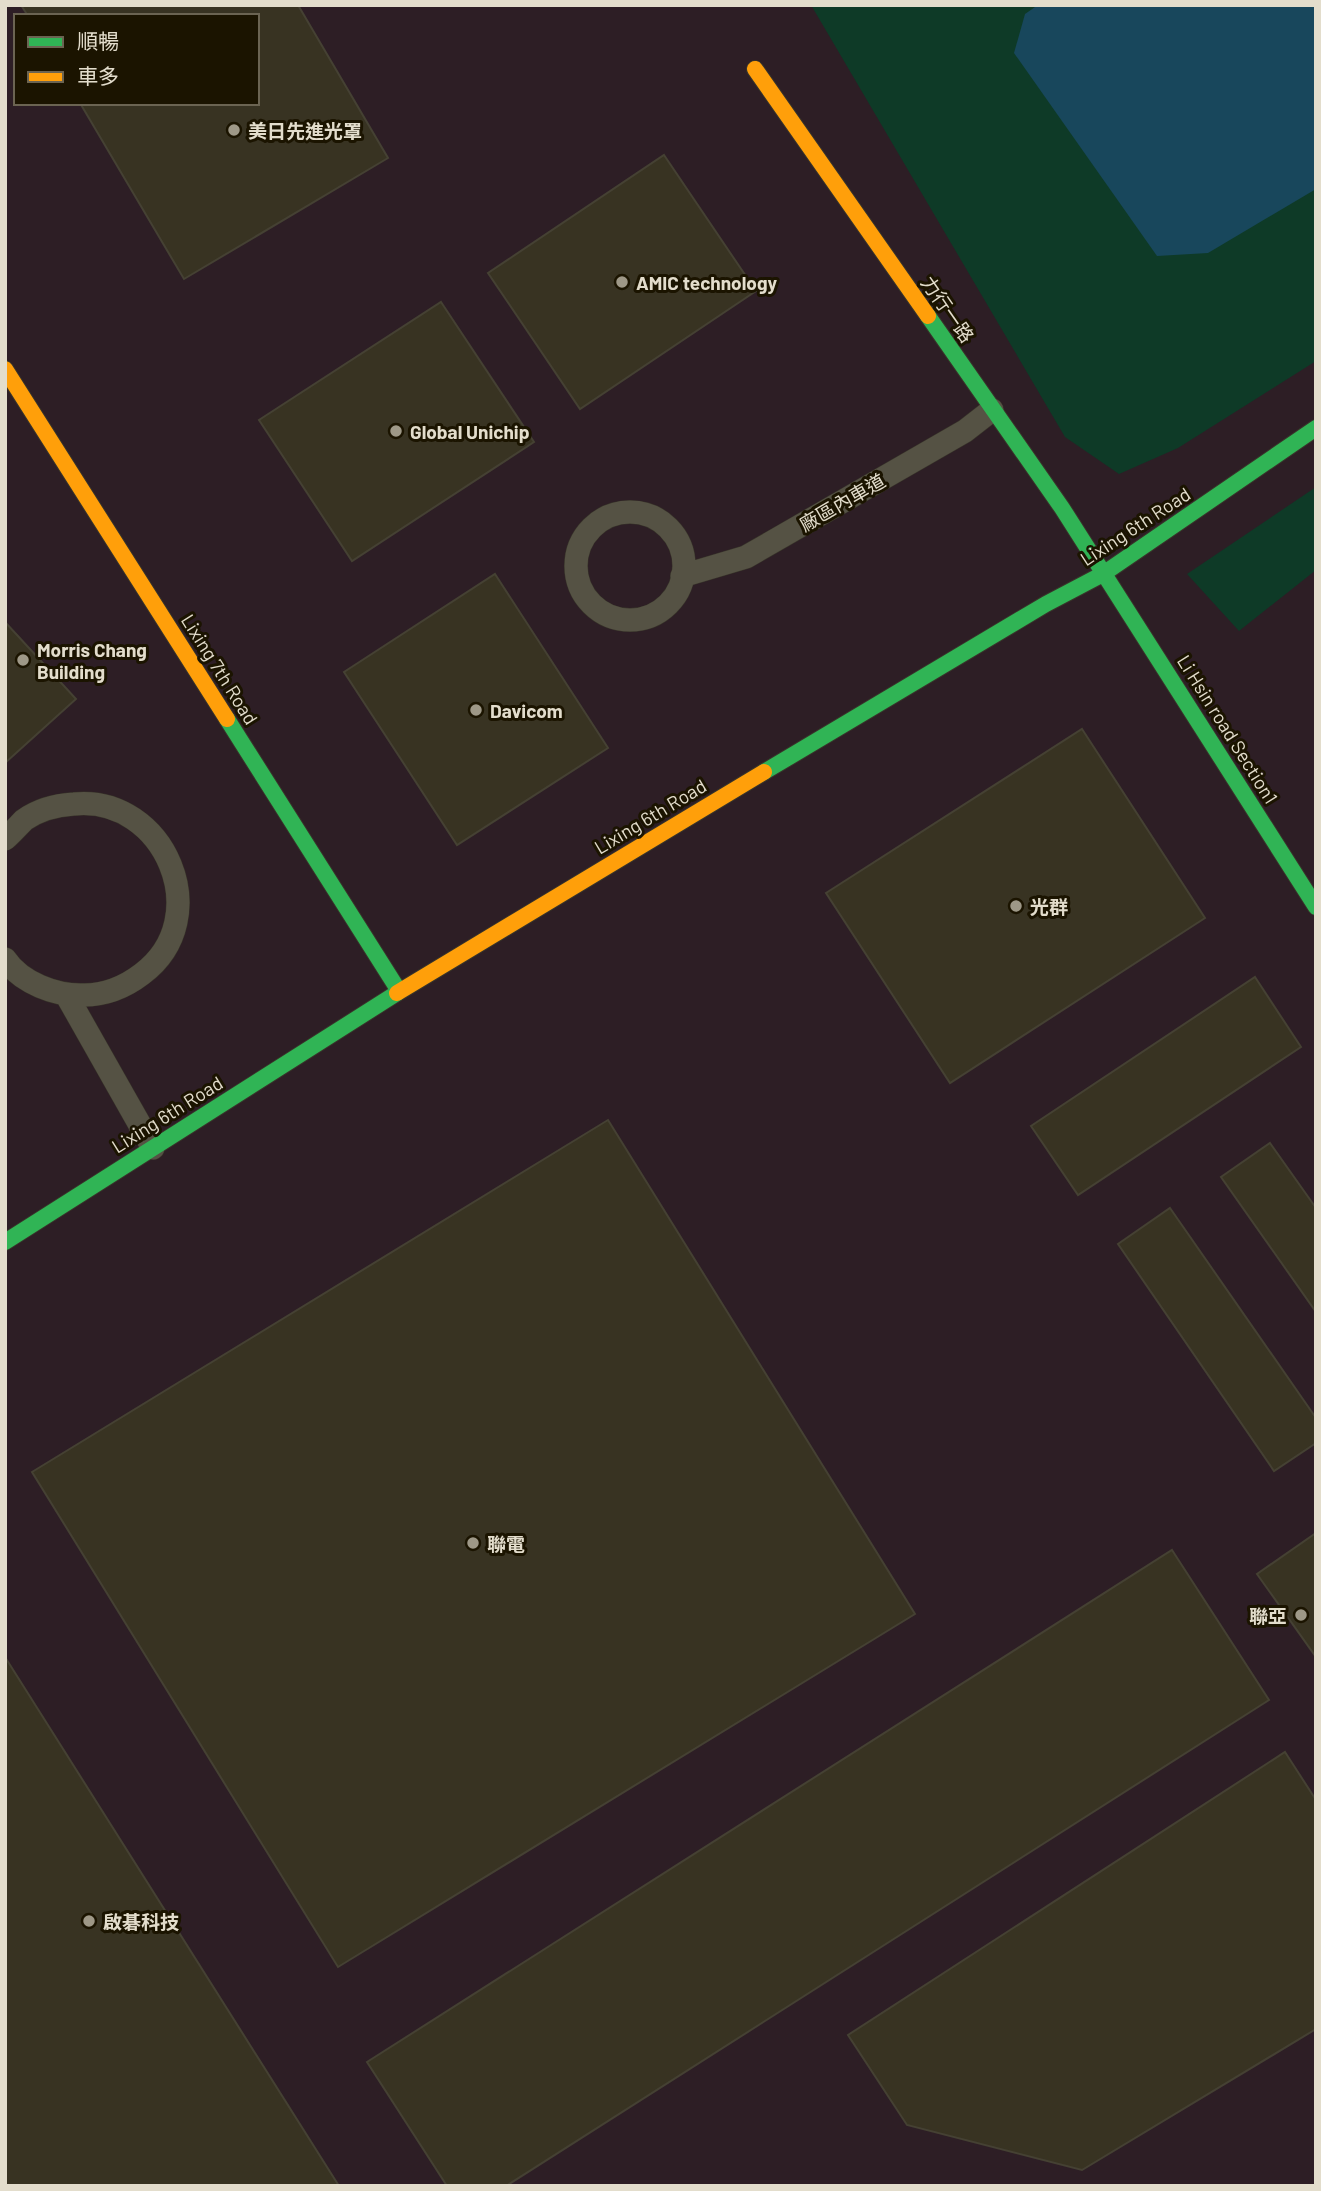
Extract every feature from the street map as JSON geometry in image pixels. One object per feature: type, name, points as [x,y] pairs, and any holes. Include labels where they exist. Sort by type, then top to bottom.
[{"type":"street","name":"力行一路","points":[[755,69],[1062,508],[1103,574]]},
{"type":"street","name":"Lixing 7th Road","points":[[5,369],[399,992]]},
{"type":"street","name":"Lixing 6th Road","points":[[5,1241],[399,992],[1046,604],[1103,574],[1316,428]]},
{"type":"street","name":"Li Hsin road Section1","points":[[1103,574],[1316,907]]},
{"type":"lane","name":"廠區內車道","points":[[682,576],[746,557],[965,431],[992,410]]},
{"type":"lane","points":[[621,512],[650,515],[672,531],[685,557],[682,576],[682,585],[665,608],[639,620],[611,617],[588,601],[576,575],[578,546],[595,523],[621,512]]},
{"type":"lane","points":[[5,839],[26,819],[56,805],[87,802],[118,809],[145,826],[164,850],[177,879],[178,910],[170,940],[153,966],[128,985],[98,995],[67,996],[36,985],[5,959]]},
{"type":"lane","points":[[67,996],[153,1148]]},
{"type":"shaded area","points":[[5,5],[1316,5],[1316,2186],[5,2186]]},
{"type":"green space","points":[[811,5],[1316,5],[1316,361],[1178,448],[1119,474],[1065,437]]},
{"type":"green space","points":[[1316,487],[1316,570],[1239,631],[1187,574]]},
{"type":"water","points":[[1038,5],[1316,5],[1316,189],[1208,253],[1157,256],[1014,53],[1025,14]]},
{"type":"building","name":"美日先進光罩","points":[[21,5],[298,5],[388,158],[184,279],[81,105],[259,105],[259,14],[27,14]]},
{"type":"building","name":"AMIC technology","points":[[664,155],[756,291],[580,409],[488,273]]},
{"type":"building","name":"Global Unichip","points":[[441,302],[534,442],[352,561],[259,420]]},
{"type":"building","name":"Davicom","points":[[495,574],[608,748],[457,845],[344,672]]},
{"type":"building","name":"Morris Chang Building","points":[[5,622],[76,699],[5,763]]},
{"type":"building","name":"光群","points":[[1082,729],[1205,918],[950,1083],[826,893]]},
{"type":"building","points":[[1255,977],[1301,1047],[1078,1195],[1031,1126]]},
{"type":"building","name":"聯電","points":[[608,1120],[915,1614],[338,1967],[32,1472]]},
{"type":"building","points":[[1270,1143],[1316,1208],[1316,1312],[1221,1177]]},
{"type":"building","points":[[1170,1208],[1316,1418],[1316,1443],[1274,1471],[1118,1244]]},
{"type":"building","name":"聯亞","points":[[1316,1533],[1316,1657],[1257,1574]]},
{"type":"building","points":[[1172,1550],[1269,1700],[506,2186],[447,2186],[367,2062]]},
{"type":"building","name":"啟碁科技","points":[[5,1657],[339,2186],[5,2186]]},
{"type":"building","points":[[1285,1752],[1316,1800],[1316,2029],[1082,2170],[907,2125],[848,2035]]},
{"type":"traffic: fast","points":[[928,316],[1062,508],[1316,907]]},
{"type":"traffic: fast","points":[[764,772],[1046,604],[1103,574],[1316,428]]},
{"type":"traffic: fast","points":[[227,719],[399,991]]},
{"type":"traffic: fast","points":[[5,1242],[397,993]]},
{"type":"traffic: slow","points":[[755,69],[928,316]]},
{"type":"traffic: slow","points":[[5,369],[227,719]]},
{"type":"traffic: slow","points":[[397,993],[764,772]]},
{"type":"place","name":"美日先進光罩","points":[[234,130]]},
{"type":"place","name":"AMIC technology","points":[[622,282]]},
{"type":"place","name":"Global Unichip","points":[[396,431]]},
{"type":"place","name":"Morris Chang Building","points":[[23,660]]},
{"type":"place","name":"Davicom","points":[[476,710]]},
{"type":"place","name":"光群","points":[[1016,906]]},
{"type":"place","name":"聯電","points":[[473,1543]]},
{"type":"place","name":"聯亞","points":[[1301,1615]]},
{"type":"place","name":"啟碁科技","points":[[89,1921]]}]
